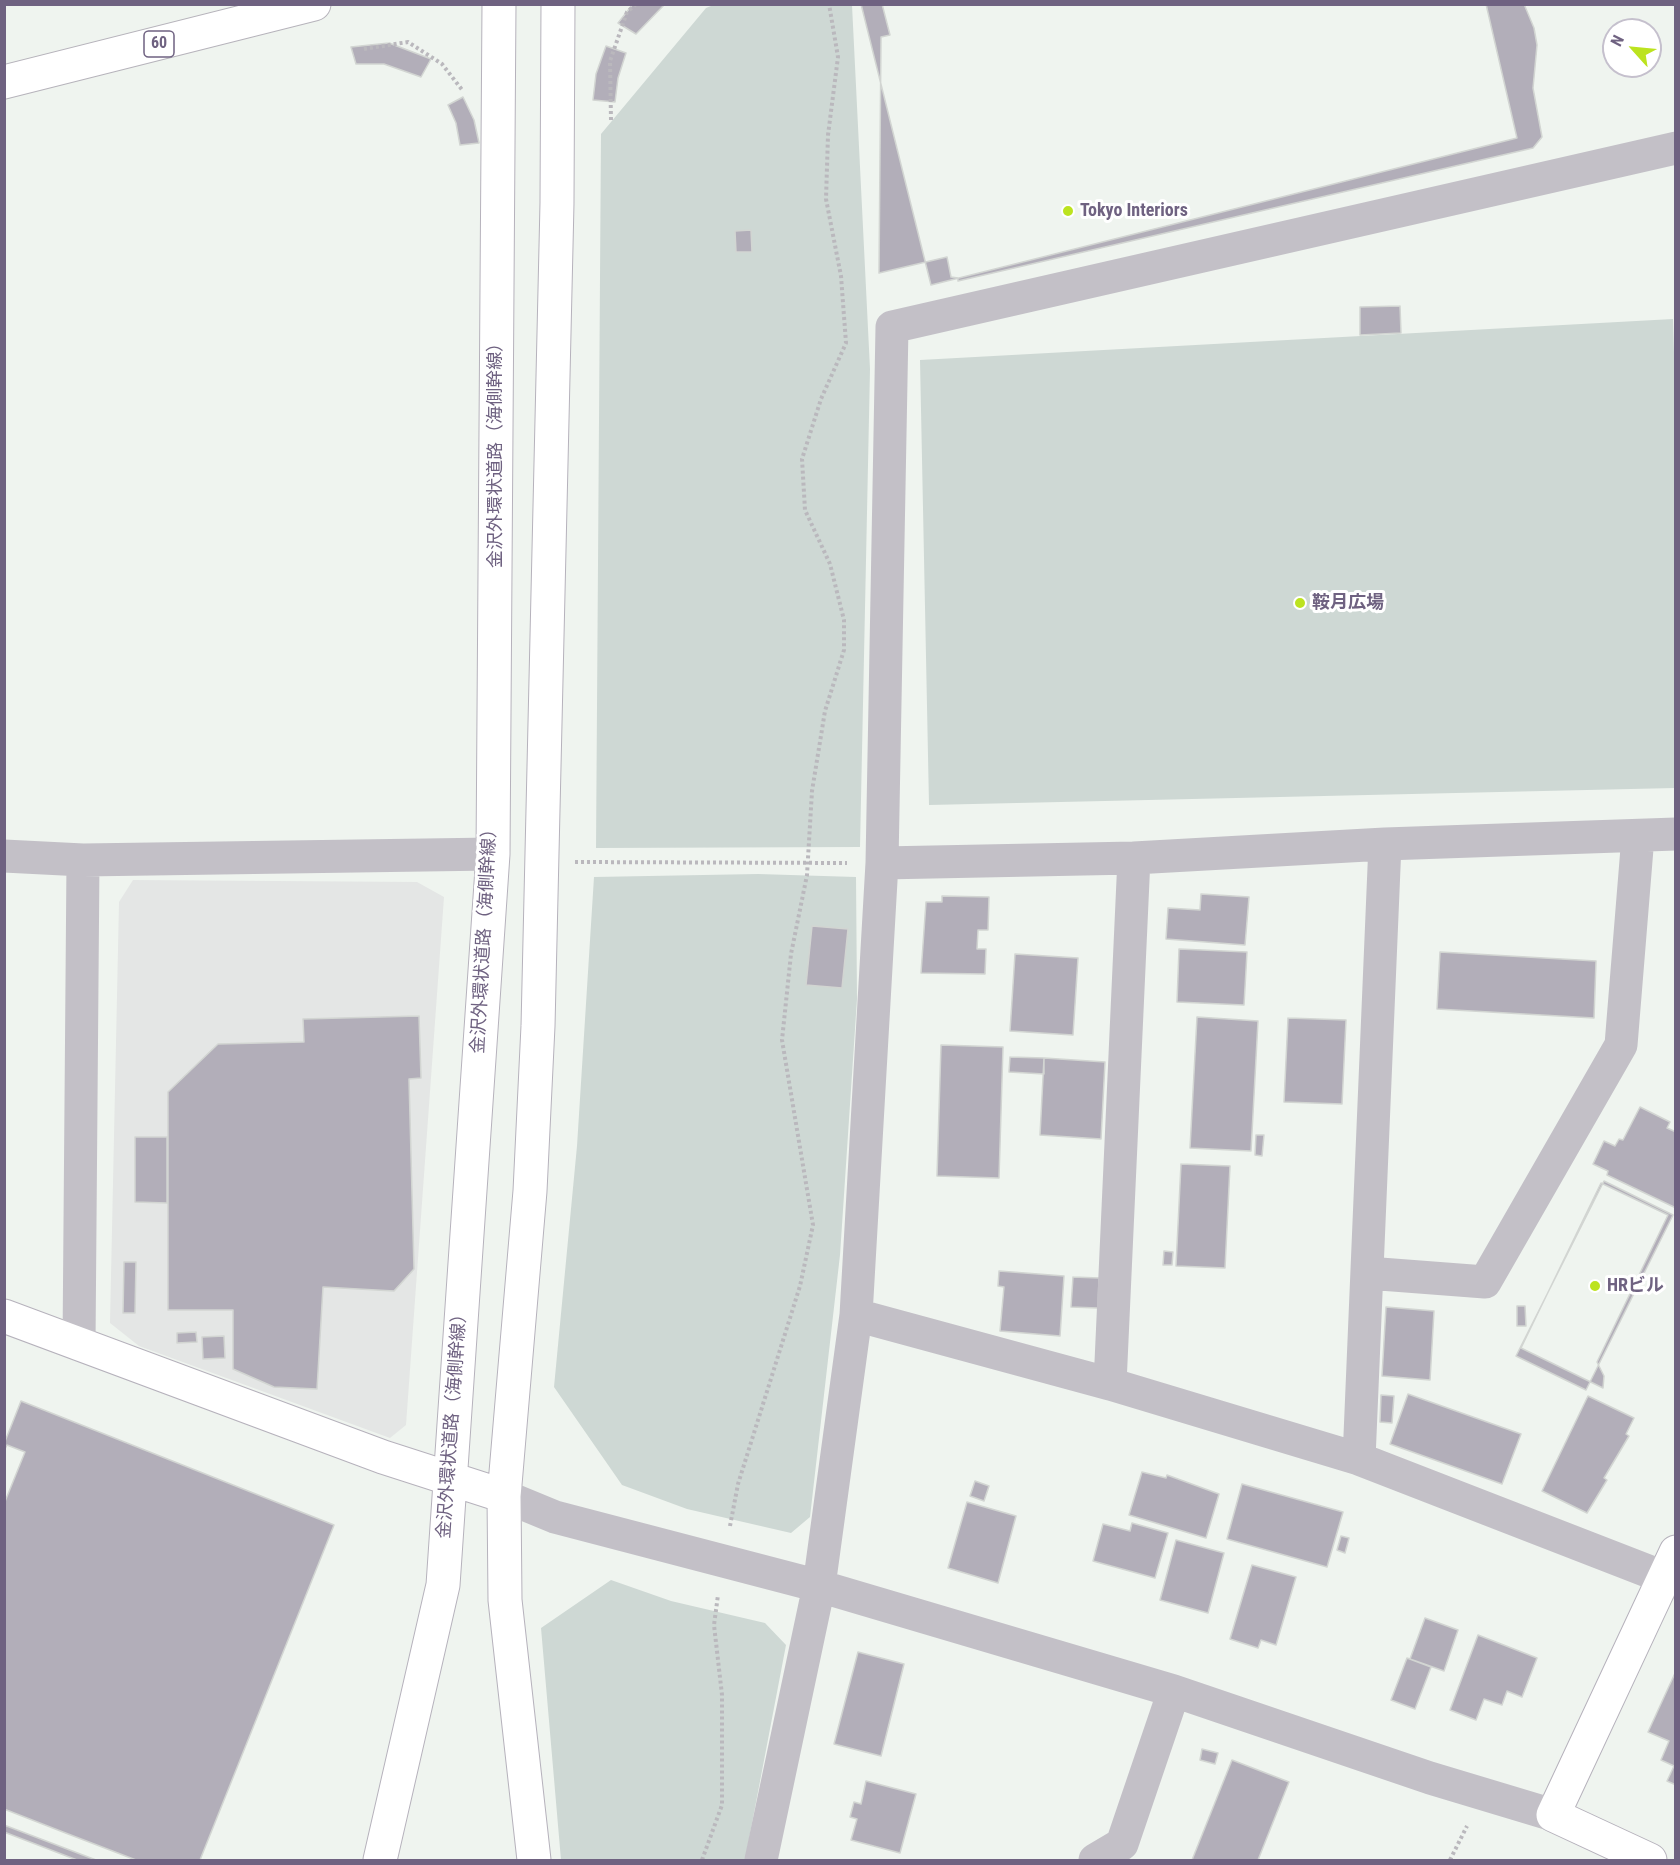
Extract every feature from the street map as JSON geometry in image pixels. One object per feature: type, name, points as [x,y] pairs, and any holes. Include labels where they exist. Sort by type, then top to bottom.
[{"type":"street","name":"60","points":[[4,82],[314,4]]},
{"type":"street","name":"金沢外環状道路（海側幹線）","points":[[380,1860],[443,1585],[493,854],[499,4]]},
{"type":"street","points":[[534,1860],[505,1600],[504,1497],[530,1191],[538,1026],[557,203],[558,4]]},
{"type":"street","points":[[761,1860],[819,1586],[856,1315],[882,863],[892,327],[1676,148]]},
{"type":"street","points":[[882,863],[1134,858],[1385,844],[1676,834]]},
{"type":"street","points":[[1367,1273],[1485,1282],[1621,1045],[1638,836]]},
{"type":"street","points":[[1359,1459],[1385,844]]},
{"type":"street","points":[[4,856],[82,860],[493,854]]},
{"type":"street","points":[[1110,1384],[1134,858]]},
{"type":"street","points":[[79,1344],[82,860]]},
{"type":"street","points":[[856,1315],[1110,1384],[1359,1459],[1672,1570],[1552,1815]]},
{"type":"street","points":[[4,1316],[383,1457],[449,1477],[555,1517],[819,1586],[1174,1691],[1430,1778],[1552,1815],[1650,1860]]},
{"type":"street","points":[[1095,1860],[1122,1844],[1174,1691]]},
{"type":"path","points":[[611,120],[610,61],[627,12],[636,4]]},
{"type":"path","points":[[702,1860],[722,1805],[722,1695],[714,1625],[723,1560],[738,1484],[800,1286],[813,1225],[782,1040],[791,954],[807,875],[812,791],[825,711],[844,650],[844,620],[830,564],[805,510],[802,459],[821,399],[846,343],[841,276],[826,199],[828,135],[837,57],[829,4]]},
{"type":"path","points":[[364,49],[408,42],[442,64],[467,95]]},
{"type":"path","points":[[542,862],[882,863]]},
{"type":"shaded area","points":[[716,4],[852,5],[870,369],[860,847],[596,848],[601,134],[706,8]]},
{"type":"shaded area","name":"鞍月広場","points":[[1673,319],[1676,419],[1675,788],[929,805],[920,360]]},
{"type":"shaded area","points":[[758,874],[856,877],[857,999],[840,1255],[810,1517],[791,1533],[687,1509],[622,1485],[554,1387],[577,1146],[594,877]]},
{"type":"shaded area","points":[[133,880],[417,882],[444,897],[406,1425],[390,1438],[139,1346],[110,1323],[119,902]]},
{"type":"shaded area","points":[[611,1580],[671,1601],[765,1623],[786,1645],[745,1860],[561,1860],[541,1628]]},
{"type":"building","points":[[633,4],[665,4],[636,34],[618,23]]},
{"type":"building","name":"Tokyo Interiors","points":[[861,4],[1486,4],[1517,138],[931,285]]},
{"type":"building","name":"Tokyo Interiors","points":[[882,4],[1524,4],[1534,28],[1537,45],[1533,88],[1542,137],[1533,148],[958,281],[958,278],[951,277],[947,257],[879,273],[881,37],[890,35]]},
{"type":"building","points":[[389,43],[431,59],[421,77],[384,64],[356,64],[351,47]]},
{"type":"building","points":[[606,46],[626,53],[618,78],[615,102],[593,100],[596,74]]},
{"type":"building","points":[[463,97],[474,120],[479,143],[460,145],[456,123],[448,105]]},
{"type":"building","points":[[751,230],[752,252],[736,252],[735,231]]},
{"type":"building","points":[[1400,306],[1401,333],[1360,335],[1360,307]]},
{"type":"building","points":[[1201,894],[1249,897],[1245,945],[1166,939],[1168,908],[1200,910]]},
{"type":"building","points":[[942,896],[989,897],[988,930],[978,930],[977,949],[986,949],[985,974],[921,973],[926,902],[942,902]]},
{"type":"building","points":[[812,926],[848,929],[842,988],[806,985]]},
{"type":"building","points":[[1179,949],[1247,952],[1244,1005],[1177,1002]]},
{"type":"building","points":[[1440,952],[1596,961],[1594,1018],[1437,1009]]},
{"type":"building","points":[[1015,954],[1078,958],[1073,1035],[1010,1031]]},
{"type":"building","points":[[419,1016],[421,1078],[409,1079],[414,1269],[394,1291],[323,1287],[317,1389],[274,1387],[233,1369],[233,1310],[168,1310],[168,1092],[218,1044],[304,1042],[303,1019]]},
{"type":"building","points":[[1197,1017],[1258,1021],[1251,1151],[1190,1148]]},
{"type":"building","points":[[1288,1018],[1346,1020],[1342,1104],[1284,1102]]},
{"type":"building","points":[[941,1045],[1003,1047],[999,1178],[937,1176]]},
{"type":"building","points":[[1010,1057],[1044,1058],[1044,1074],[1009,1072]]},
{"type":"building","points":[[1044,1058],[1105,1062],[1101,1139],[1040,1135]]},
{"type":"building","points":[[1640,1107],[1670,1122],[1667,1128],[1676,1132],[1676,1208],[1607,1175],[1608,1171],[1593,1164],[1604,1141],[1615,1146],[1619,1139],[1623,1140]]},
{"type":"building","points":[[1256,1135],[1264,1135],[1262,1156],[1255,1155]]},
{"type":"building","points":[[135,1137],[167,1137],[167,1203],[135,1202]]},
{"type":"building","points":[[1181,1164],[1230,1166],[1225,1268],[1176,1266]]},
{"type":"building","name":"HRビル","points":[[1604,1181],[1673,1215],[1586,1390],[1516,1356]]},
{"type":"building","name":"HRビル","points":[[1601,1183],[1668,1215],[1597,1362],[1604,1376],[1603,1388],[1521,1348]]},
{"type":"building","points":[[1164,1251],[1173,1252],[1172,1265],[1163,1265]]},
{"type":"building","points":[[124,1262],[136,1262],[135,1313],[123,1313]]},
{"type":"building","points":[[999,1271],[1064,1276],[1060,1336],[1000,1331],[1004,1287],[998,1286]]},
{"type":"building","points":[[1073,1277],[1099,1278],[1098,1308],[1071,1307]]},
{"type":"building","points":[[1517,1306],[1525,1306],[1526,1326],[1517,1326]]},
{"type":"building","points":[[1386,1307],[1434,1311],[1430,1380],[1382,1376]]},
{"type":"building","points":[[196,1332],[197,1342],[177,1343],[177,1333]]},
{"type":"building","points":[[224,1336],[225,1358],[203,1359],[202,1337]]},
{"type":"building","points":[[1408,1394],[1521,1434],[1502,1484],[1390,1444]]},
{"type":"building","points":[[1381,1395],[1394,1396],[1392,1423],[1380,1422]]},
{"type":"building","points":[[1588,1396],[1634,1418],[1626,1434],[1629,1436],[1604,1478],[1607,1480],[1587,1513],[1542,1491]]},
{"type":"building","points":[[21,1401],[334,1525],[200,1860],[77,1860],[4,1832],[4,1444]]},
{"type":"building","points":[[7,1445],[25,1452],[4,1504],[4,1451]]},
{"type":"building","points":[[1142,1472],[1166,1478],[1167,1475],[1219,1494],[1206,1538],[1129,1515]]},
{"type":"building","points":[[975,1481],[989,1486],[984,1501],[970,1496]]},
{"type":"building","points":[[1242,1484],[1343,1512],[1327,1567],[1227,1539]]},
{"type":"building","points":[[967,1502],[1016,1516],[998,1583],[948,1568]]},
{"type":"building","points":[[1132,1523],[1168,1533],[1155,1578],[1093,1561],[1103,1524],[1130,1531]]},
{"type":"building","points":[[1341,1536],[1349,1538],[1345,1553],[1337,1550]]},
{"type":"building","points":[[1176,1540],[1224,1553],[1208,1613],[1160,1600]]},
{"type":"building","points":[[1252,1565],[1296,1577],[1276,1645],[1261,1640],[1258,1648],[1230,1639]]},
{"type":"building","points":[[1425,1618],[1458,1630],[1444,1671],[1410,1659]]},
{"type":"building","points":[[1478,1635],[1537,1658],[1522,1697],[1507,1691],[1502,1705],[1484,1699],[1476,1720],[1450,1710]]},
{"type":"building","points":[[858,1652],[904,1664],[881,1756],[834,1744]]},
{"type":"building","points":[[1407,1658],[1431,1667],[1415,1709],[1391,1700]]},
{"type":"building","points":[[1676,1671],[1676,1785],[1667,1781],[1674,1766],[1661,1760],[1669,1741],[1648,1732]]},
{"type":"building","points":[[1202,1749],[1218,1753],[1215,1764],[1200,1760]]},
{"type":"building","points":[[1232,1760],[1289,1782],[1258,1860],[1192,1860]]},
{"type":"building","points":[[866,1781],[916,1794],[900,1853],[851,1840],[857,1819],[850,1817],[854,1802],[861,1804]]},
{"type":"building","points":[[4,1809],[136,1860],[96,1860],[4,1825]]},
{"type":"place","name":"Tokyo Interiors","points":[[1068,211]]},
{"type":"place","name":"鞍月広場","points":[[1300,603]]},
{"type":"place","name":"HRビル","points":[[1595,1286]]}]
